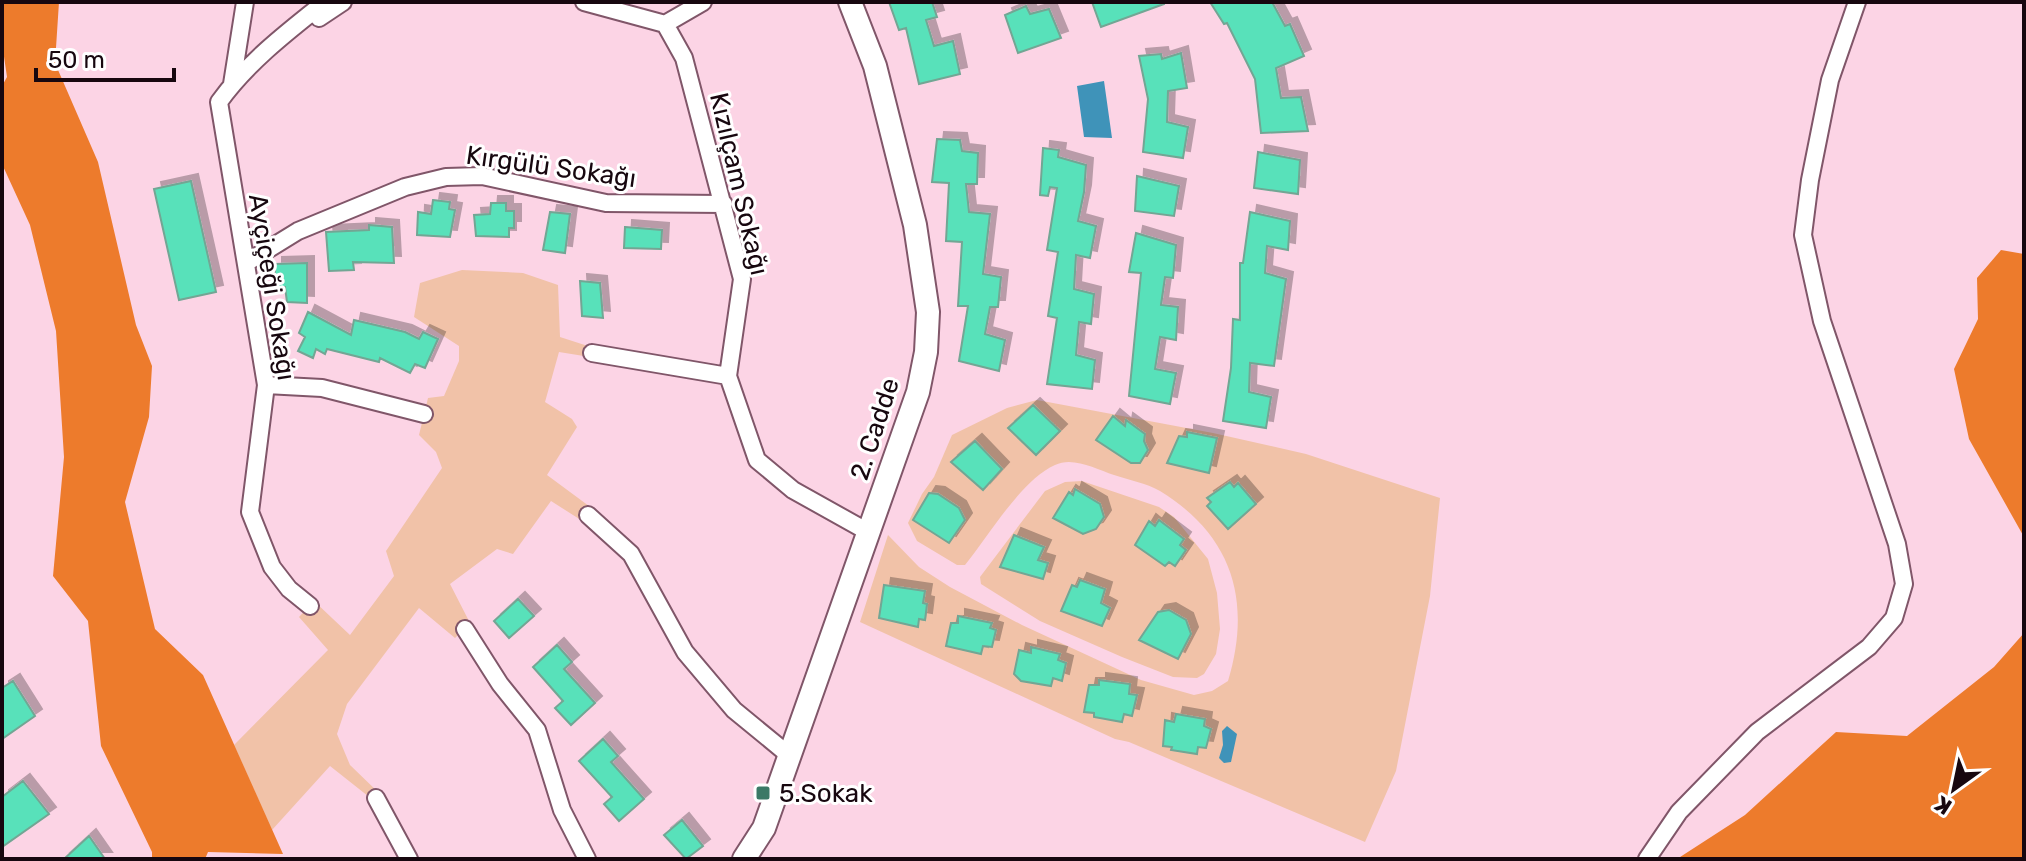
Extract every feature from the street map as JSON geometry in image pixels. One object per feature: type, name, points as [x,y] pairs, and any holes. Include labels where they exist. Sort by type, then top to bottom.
[{"type":"street","name":"Ayçiçeği Sokağı","points":[[245,2],[232,84],[219,102],[266,385],[250,512],[272,567],[289,589],[310,606]]},
{"type":"street","points":[[232,84],[325,2]]},
{"type":"street","points":[[232,84],[343,2]]},
{"type":"street","points":[[584,2],[665,24],[703,2]]},
{"type":"street","name":"2. Cadde","points":[[744,859],[764,828],[790,756],[918,392],[926,352],[928,312],[915,225],[875,66],[850,2]]},
{"type":"street","points":[[1647,859],[1679,812],[1757,732],[1869,647],[1894,618],[1904,584],[1897,544],[1822,321],[1803,235],[1810,180],[1830,80],[1857,2]]},
{"type":"street","name":"Kızılçam Sokağı","points":[[665,24],[684,58],[742,279],[728,376],[757,460],[793,490],[870,533]]},
{"type":"street","name":"Kırgülü Sokağı","points":[[246,263],[298,231],[405,187],[446,177],[482,176],[606,203],[724,204]]},
{"type":"street","points":[[592,353],[728,376]]},
{"type":"street","points":[[266,385],[322,388],[424,414]]},
{"type":"street","points":[[588,515],[631,554],[654,599],[695,663],[734,710],[790,756]]},
{"type":"street","points":[[465,629],[500,684],[537,730],[562,810],[587,859]]},
{"type":"street","points":[[376,798],[409,859]]},
{"type":"shaded area","points":[[2,2],[59,2],[55,63],[98,162],[136,325],[152,366],[149,417],[125,502],[155,629],[203,675],[283,854],[208,852],[205,859],[152,859],[152,852],[101,746],[88,621],[53,576],[64,457],[56,331],[30,225],[2,164],[2,86],[7,77],[2,43]]},
{"type":"shaded area","points":[[2001,250],[2024,254],[2024,537],[1969,439],[1954,369],[1978,319],[1977,278]]},
{"type":"shaded area","points":[[462,270],[523,273],[558,285],[560,337],[594,348],[590,357],[559,352],[545,402],[572,419],[577,427],[547,475],[593,509],[584,522],[551,501],[513,554],[497,549],[450,584],[470,623],[455,638],[419,608],[347,704],[337,734],[350,765],[380,794],[373,800],[330,766],[272,830],[234,745],[328,650],[299,617],[314,601],[350,635],[394,576],[386,551],[442,468],[436,452],[419,435],[428,398],[444,396],[459,361],[459,346],[414,317],[420,283]]},
{"type":"shaded area","points":[[1037,400],[1306,454],[1440,498],[1430,596],[1396,771],[1365,842],[1129,742],[1115,739],[860,622],[888,535],[919,567],[950,587],[1022,625],[1141,680],[1194,695],[1212,691],[1228,681],[1238,624],[1230,573],[1220,550],[1205,528],[1155,488],[1084,464],[1062,463],[1042,473],[1017,496],[965,565],[957,565],[917,541],[908,523],[934,477],[952,435],[1007,408]]},
{"type":"shaded area","points":[[1082,481],[1159,507],[1174,517],[1208,559],[1217,593],[1220,629],[1216,654],[1204,674],[1197,678],[1173,677],[1122,657],[1040,621],[981,584],[980,577],[1045,491],[1065,482]]},
{"type":"shaded area","points":[[2024,633],[2024,859],[1677,859],[1745,815],[1836,732],[1907,736],[1994,667]]},
{"type":"water","points":[[1104,81],[1112,138],[1084,137],[1077,86]]},
{"type":"water","points":[[1227,726],[1237,734],[1231,762],[1224,763],[1219,758],[1223,745],[1222,731]]},
{"type":"building","points":[[889,2],[932,2],[937,17],[926,20],[934,46],[953,41],[960,74],[919,84],[906,28],[899,30]]},
{"type":"building","points":[[1092,2],[1164,2],[1164,4],[1101,27]]},
{"type":"building","points":[[1210,2],[1272,2],[1285,26],[1290,24],[1304,56],[1276,68],[1281,98],[1301,97],[1308,131],[1261,133],[1255,79],[1227,23],[1224,24]]},
{"type":"building","points":[[1026,6],[1030,14],[1049,9],[1061,38],[1018,53],[1005,15]]},
{"type":"building","points":[[1181,53],[1187,88],[1168,91],[1167,122],[1188,127],[1183,158],[1143,152],[1148,99],[1139,56],[1161,54],[1162,59]]},
{"type":"building","points":[[937,139],[960,140],[962,151],[978,153],[977,184],[966,184],[969,212],[990,214],[983,274],[1001,277],[998,307],[990,307],[985,334],[1005,340],[999,371],[959,361],[968,306],[958,306],[962,242],[946,241],[949,183],[932,182]]},
{"type":"building","points":[[1043,148],[1059,150],[1058,157],[1086,165],[1078,221],[1096,226],[1090,258],[1076,255],[1074,289],[1094,294],[1091,324],[1079,322],[1076,355],[1095,360],[1092,389],[1047,384],[1057,318],[1048,316],[1058,252],[1047,250],[1057,188],[1050,187],[1048,196],[1040,195]]},
{"type":"building","points":[[1258,152],[1300,160],[1298,194],[1254,188]]},
{"type":"building","points":[[1137,176],[1179,186],[1174,216],[1135,211]]},
{"type":"building","points":[[191,181],[216,292],[179,300],[154,189]]},
{"type":"building","points":[[433,200],[450,202],[449,209],[455,210],[450,237],[417,235],[418,212],[431,214]]},
{"type":"building","points":[[491,203],[506,203],[506,211],[514,211],[514,228],[509,228],[509,237],[476,236],[474,215],[490,214]]},
{"type":"building","points":[[550,212],[570,214],[565,253],[543,250]]},
{"type":"building","points":[[1250,212],[1290,221],[1288,250],[1267,246],[1265,273],[1286,279],[1274,366],[1250,363],[1249,392],[1271,397],[1266,428],[1223,421],[1231,368],[1233,319],[1240,320],[1240,263],[1243,263]]},
{"type":"building","points":[[369,225],[392,227],[394,263],[353,262],[354,270],[329,271],[326,232],[369,230]]},
{"type":"building","points":[[625,227],[662,230],[661,249],[624,248]]},
{"type":"building","points":[[1136,233],[1176,245],[1173,278],[1165,277],[1161,305],[1178,307],[1176,340],[1160,337],[1155,369],[1176,373],[1170,404],[1129,396],[1141,273],[1129,272]]},
{"type":"building","points":[[307,263],[307,303],[287,302],[285,287],[275,287],[275,264]]},
{"type":"building","points":[[580,281],[600,283],[603,318],[582,316]]},
{"type":"building","points":[[308,312],[351,335],[354,320],[405,332],[419,339],[423,332],[438,339],[425,368],[415,364],[410,373],[380,358],[379,362],[327,349],[325,354],[316,349],[313,358],[298,351],[305,337],[299,333]]},
{"type":"building","points":[[1033,405],[1060,431],[1036,455],[1008,428]]},
{"type":"building","points":[[1113,416],[1125,426],[1126,420],[1145,434],[1148,450],[1140,463],[1131,463],[1096,440]]},
{"type":"building","points":[[1187,432],[1217,438],[1209,473],[1167,463],[1179,436],[1187,437]]},
{"type":"building","points":[[975,441],[1002,469],[983,490],[951,462]]},
{"type":"building","points":[[1230,482],[1234,487],[1238,483],[1256,504],[1228,529],[1207,506],[1211,502],[1207,498]]},
{"type":"building","points":[[1075,489],[1100,504],[1104,517],[1096,529],[1083,534],[1053,518],[1069,492],[1073,495]]},
{"type":"building","points":[[929,493],[938,494],[959,508],[965,520],[949,543],[913,520]]},
{"type":"building","points":[[1159,520],[1184,539],[1180,545],[1186,550],[1175,566],[1169,562],[1165,566],[1135,545],[1149,521],[1155,526]]},
{"type":"building","points":[[1014,535],[1044,547],[1038,560],[1048,563],[1043,579],[1000,567]]},
{"type":"building","points":[[1080,580],[1105,589],[1101,603],[1110,608],[1102,626],[1061,611],[1072,585],[1077,587]]},
{"type":"building","points":[[884,585],[925,591],[925,620],[919,619],[918,627],[879,618]]},
{"type":"building","points":[[518,599],[534,616],[509,638],[494,621]]},
{"type":"building","points":[[1169,610],[1186,620],[1191,634],[1178,659],[1139,640],[1158,612]]},
{"type":"building","points":[[958,616],[992,623],[990,628],[996,630],[992,647],[983,646],[981,654],[946,646],[951,623],[958,623]]},
{"type":"building","points":[[557,645],[572,662],[564,669],[595,703],[571,725],[555,708],[563,701],[533,667]]},
{"type":"building","points":[[1031,647],[1060,654],[1058,660],[1066,663],[1062,681],[1053,678],[1051,686],[1021,681],[1014,674],[1019,650],[1031,653]]},
{"type":"building","points":[[1099,680],[1130,684],[1129,694],[1137,695],[1132,716],[1124,714],[1122,722],[1084,712],[1089,685],[1099,685]]},
{"type":"building","points":[[13,681],[35,716],[2,739],[2,688]]},
{"type":"building","points":[[1176,714],[1205,719],[1204,726],[1211,729],[1206,748],[1198,747],[1197,754],[1163,746],[1165,720],[1174,722]]},
{"type":"building","points":[[603,739],[618,756],[611,762],[644,799],[619,821],[604,804],[612,797],[579,761]]},
{"type":"building","points":[[23,781],[49,814],[2,847],[2,797]]},
{"type":"building","points":[[682,820],[703,846],[686,859],[664,835]]},
{"type":"building","points":[[89,836],[105,859],[64,859]]},
{"type":"place","name":"5.Sokak","points":[[763,793]]}]
